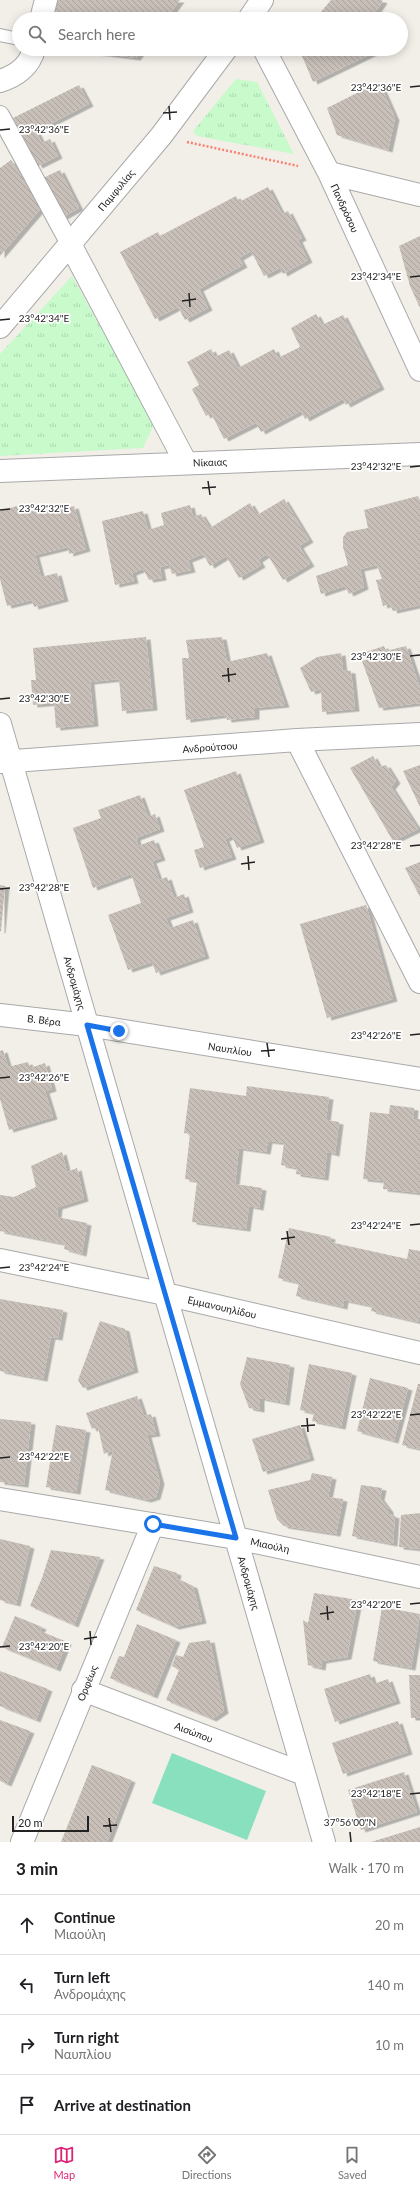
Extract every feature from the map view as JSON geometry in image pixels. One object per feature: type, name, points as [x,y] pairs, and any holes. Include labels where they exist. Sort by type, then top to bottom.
[{"type":"street","points":[[43,12],[46,0]]},
{"type":"street","points":[[254,12],[262,0]]},
{"type":"street","points":[[0,80],[14,77],[32,56]]},
{"type":"street","name":"Παμφυλίας","points":[[0,327],[162,136],[221,56]]},
{"type":"street","name":"Πανδρόσου","points":[[268,56],[329,173],[420,370]]},
{"type":"street","points":[[0,115],[186,463]]},
{"type":"street","points":[[329,173],[420,195]]},
{"type":"street","name":"Νίκαιας","points":[[0,471],[420,454]]},
{"type":"street","name":"Ανδρομάχης","points":[[0,724],[5,762],[87,1025],[324,1842]]},
{"type":"street","name":"Ανδρούτσου","points":[[5,762],[297,740],[420,734]]},
{"type":"street","points":[[297,740],[420,982]]},
{"type":"street","name":"Β. Βέρα","points":[[0,1015],[87,1025]]},
{"type":"street","name":"Ναυπλίου","points":[[87,1025],[420,1079]]},
{"type":"street","name":"Εμμανουηλίδου","points":[[0,1260],[165,1294],[420,1353]]},
{"type":"street","name":"Μιαούλη","points":[[0,1500],[236,1538],[420,1577]]},
{"type":"street","name":"Ορφέως","points":[[22,1842],[83,1690],[153,1524]]},
{"type":"street","name":"Αισώπου","points":[[83,1690],[304,1774]]},
{"type":"lane","points":[[0,35],[12,38]]},
{"type":"path","points":[[162,136],[329,173]]},
{"type":"green space","points":[[236,79],[257,82],[294,154],[197,136],[193,131]]},
{"type":"green space","points":[[72,276],[154,424],[143,448],[0,456],[0,354]]},
{"type":"green space","points":[[172,1753],[266,1791],[247,1840],[152,1803]]},
{"type":"building","points":[[57,0],[180,0],[171,12],[54,12]]},
{"type":"building","points":[[331,0],[383,1],[375,12],[321,12]]},
{"type":"building","points":[[120,56],[138,56],[136,58]]},
{"type":"building","points":[[302,56],[367,56],[313,82]]},
{"type":"building","points":[[379,82],[395,118],[388,150],[337,135],[327,108]]},
{"type":"building","points":[[79,85],[89,104],[36,131],[42,143],[50,139],[58,156],[38,166],[13,118]]},
{"type":"building","points":[[11,160],[42,207],[0,256],[0,168]]},
{"type":"building","points":[[60,170],[79,208],[63,217],[43,178]]},
{"type":"building","points":[[268,187],[282,214],[288,211],[302,238],[298,240],[308,260],[283,274],[280,268],[264,276],[251,251],[239,258],[243,265],[199,289],[208,308],[185,320],[178,307],[155,319],[120,252],[158,232],[160,236],[236,196],[239,202]]},
{"type":"building","points":[[420,236],[420,308],[410,286],[399,246]]},
{"type":"building","points":[[316,314],[322,325],[343,315],[380,387],[346,405],[343,399],[305,419],[301,411],[261,432],[256,423],[224,439],[211,413],[206,416],[192,389],[199,385],[187,362],[211,349],[215,357],[229,350],[238,368],[274,349],[278,358],[300,347],[291,328]]},
{"type":"building","points":[[418,496],[420,501],[420,605],[393,611],[390,604],[383,606],[376,580],[382,579],[377,565],[360,569],[364,587],[349,594],[345,586],[321,594],[316,576],[348,565],[343,547],[343,537],[347,532],[368,528],[364,510]]},
{"type":"building","points":[[284,499],[309,540],[299,546],[310,564],[283,580],[267,554],[258,560],[261,565],[239,578],[226,556],[210,566],[203,554],[188,560],[191,570],[172,574],[169,565],[160,567],[162,578],[149,580],[143,569],[132,573],[134,581],[115,585],[102,521],[143,511],[148,530],[164,525],[161,513],[190,505],[193,517],[201,514],[210,528],[250,503],[257,515]]},
{"type":"building","points":[[17,506],[19,514],[53,506],[54,511],[74,506],[86,549],[69,554],[68,547],[35,555],[41,577],[57,573],[64,599],[34,607],[32,600],[7,606],[0,579],[0,511]]},
{"type":"building","points":[[146,637],[153,708],[122,711],[119,679],[90,682],[94,724],[56,728],[54,703],[33,705],[31,680],[36,680],[33,648]]},
{"type":"building","points":[[222,637],[227,662],[267,653],[285,705],[255,708],[255,717],[227,720],[226,715],[186,720],[182,658],[189,658],[186,640]]},
{"type":"building","points":[[384,646],[386,651],[406,646],[420,688],[420,703],[379,708],[362,661],[368,659],[366,652]]},
{"type":"building","points":[[341,653],[343,670],[351,671],[355,709],[322,712],[321,689],[311,692],[300,668],[317,657]]},
{"type":"building","points":[[373,756],[379,767],[386,765],[396,781],[391,787],[418,829],[393,841],[350,768]]},
{"type":"building","points":[[420,765],[420,807],[403,771]]},
{"type":"building","points":[[236,771],[260,840],[237,848],[232,836],[225,839],[232,857],[200,868],[194,850],[204,847],[184,790]]},
{"type":"building","points":[[140,795],[148,817],[155,814],[160,829],[136,838],[138,846],[154,840],[161,858],[152,861],[159,880],[167,877],[174,898],[184,894],[189,910],[166,918],[170,928],[193,920],[205,956],[156,973],[152,962],[128,970],[108,915],[141,903],[131,874],[93,888],[73,828],[101,818],[98,810]]},
{"type":"building","points":[[420,862],[420,897],[405,868]]},
{"type":"building","points":[[0,885],[5,886],[1,931],[0,931]]},
{"type":"building","points":[[366,905],[393,999],[327,1018],[300,924]]},
{"type":"building","points":[[3,1050],[8,1067],[28,1062],[30,1068],[45,1063],[52,1089],[45,1091],[53,1117],[9,1130],[0,1099],[0,1051]]},
{"type":"building","points":[[247,1086],[329,1097],[326,1120],[339,1122],[335,1154],[327,1152],[324,1178],[296,1174],[297,1168],[281,1165],[284,1143],[268,1141],[266,1152],[239,1148],[235,1184],[262,1188],[259,1208],[249,1206],[246,1229],[192,1222],[197,1181],[185,1179],[190,1134],[184,1133],[190,1088],[246,1096]]},
{"type":"building","points":[[390,1105],[414,1108],[413,1119],[420,1119],[420,1193],[383,1189],[384,1181],[363,1179],[370,1112],[389,1114]]},
{"type":"building","points":[[62,1152],[67,1172],[77,1168],[84,1199],[58,1207],[57,1217],[87,1223],[82,1254],[64,1249],[65,1244],[0,1231],[0,1195],[14,1197],[36,1187],[31,1166]]},
{"type":"building","points":[[289,1228],[331,1237],[330,1242],[407,1259],[409,1249],[420,1251],[420,1313],[418,1322],[371,1311],[372,1306],[344,1300],[343,1307],[296,1296],[299,1283],[278,1278]]},
{"type":"building","points":[[0,1299],[63,1310],[58,1338],[51,1337],[43,1379],[0,1371]]},
{"type":"building","points":[[100,1321],[125,1329],[134,1370],[83,1388],[78,1380]]},
{"type":"building","points":[[247,1357],[290,1365],[285,1403],[260,1398],[260,1410],[249,1408],[240,1384]]},
{"type":"building","points":[[309,1364],[352,1373],[341,1427],[312,1421],[314,1413],[300,1410]]},
{"type":"building","points":[[370,1378],[408,1388],[394,1441],[357,1431]]},
{"type":"building","points":[[418,1384],[420,1384],[420,1449],[402,1445]]},
{"type":"building","points":[[137,1396],[144,1416],[151,1414],[156,1434],[147,1435],[160,1482],[156,1497],[147,1500],[105,1490],[113,1450],[104,1454],[98,1427],[92,1429],[86,1413]]},
{"type":"building","points":[[0,1419],[31,1422],[24,1485],[0,1482]]},
{"type":"building","points":[[56,1425],[86,1430],[76,1492],[46,1487]]},
{"type":"building","points":[[300,1425],[310,1458],[263,1472],[252,1439]]},
{"type":"building","points":[[312,1473],[332,1477],[328,1497],[343,1499],[336,1534],[284,1526],[277,1519],[268,1490],[310,1480]]},
{"type":"building","points":[[361,1485],[382,1488],[380,1498],[389,1510],[389,1514],[395,1516],[393,1544],[352,1536]]},
{"type":"building","points":[[420,1513],[420,1549],[399,1547],[401,1515]]},
{"type":"building","points":[[0,1539],[30,1546],[16,1604],[0,1600]]},
{"type":"building","points":[[51,1550],[100,1557],[74,1625],[30,1606],[42,1578]]},
{"type":"building","points":[[154,1566],[177,1573],[176,1578],[193,1586],[202,1621],[175,1627],[136,1610]]},
{"type":"building","points":[[314,1593],[358,1600],[347,1657],[322,1661],[321,1668],[308,1665],[303,1620],[308,1623]]},
{"type":"building","points":[[382,1607],[420,1614],[411,1668],[373,1661]]},
{"type":"building","points":[[15,1616],[42,1627],[40,1631],[67,1642],[56,1669],[2,1647]]},
{"type":"building","points":[[137,1624],[176,1640],[153,1696],[110,1678],[119,1656],[124,1657]]},
{"type":"building","points":[[210,1640],[224,1711],[212,1719],[166,1700],[179,1670],[172,1666],[176,1655],[183,1657],[189,1643]]},
{"type":"building","points":[[0,1671],[48,1689],[36,1720],[0,1706]]},
{"type":"building","points":[[370,1674],[373,1684],[388,1679],[396,1701],[335,1722],[324,1689]]},
{"type":"building","points":[[409,1675],[420,1675],[420,1718],[411,1718]]},
{"type":"building","points":[[0,1720],[30,1731],[7,1784],[0,1781]]},
{"type":"building","points":[[398,1721],[408,1752],[343,1774],[332,1743]]},
{"type":"building","points":[[92,1765],[131,1780],[107,1842],[61,1842]]},
{"type":"building","points":[[404,1772],[417,1812],[361,1830],[348,1790]]},
{"type":"building","points":[[420,1827],[420,1842],[371,1842]]},
{"type":"route","points":[[119,1031],[87,1025],[236,1538],[153,1524]]}]
